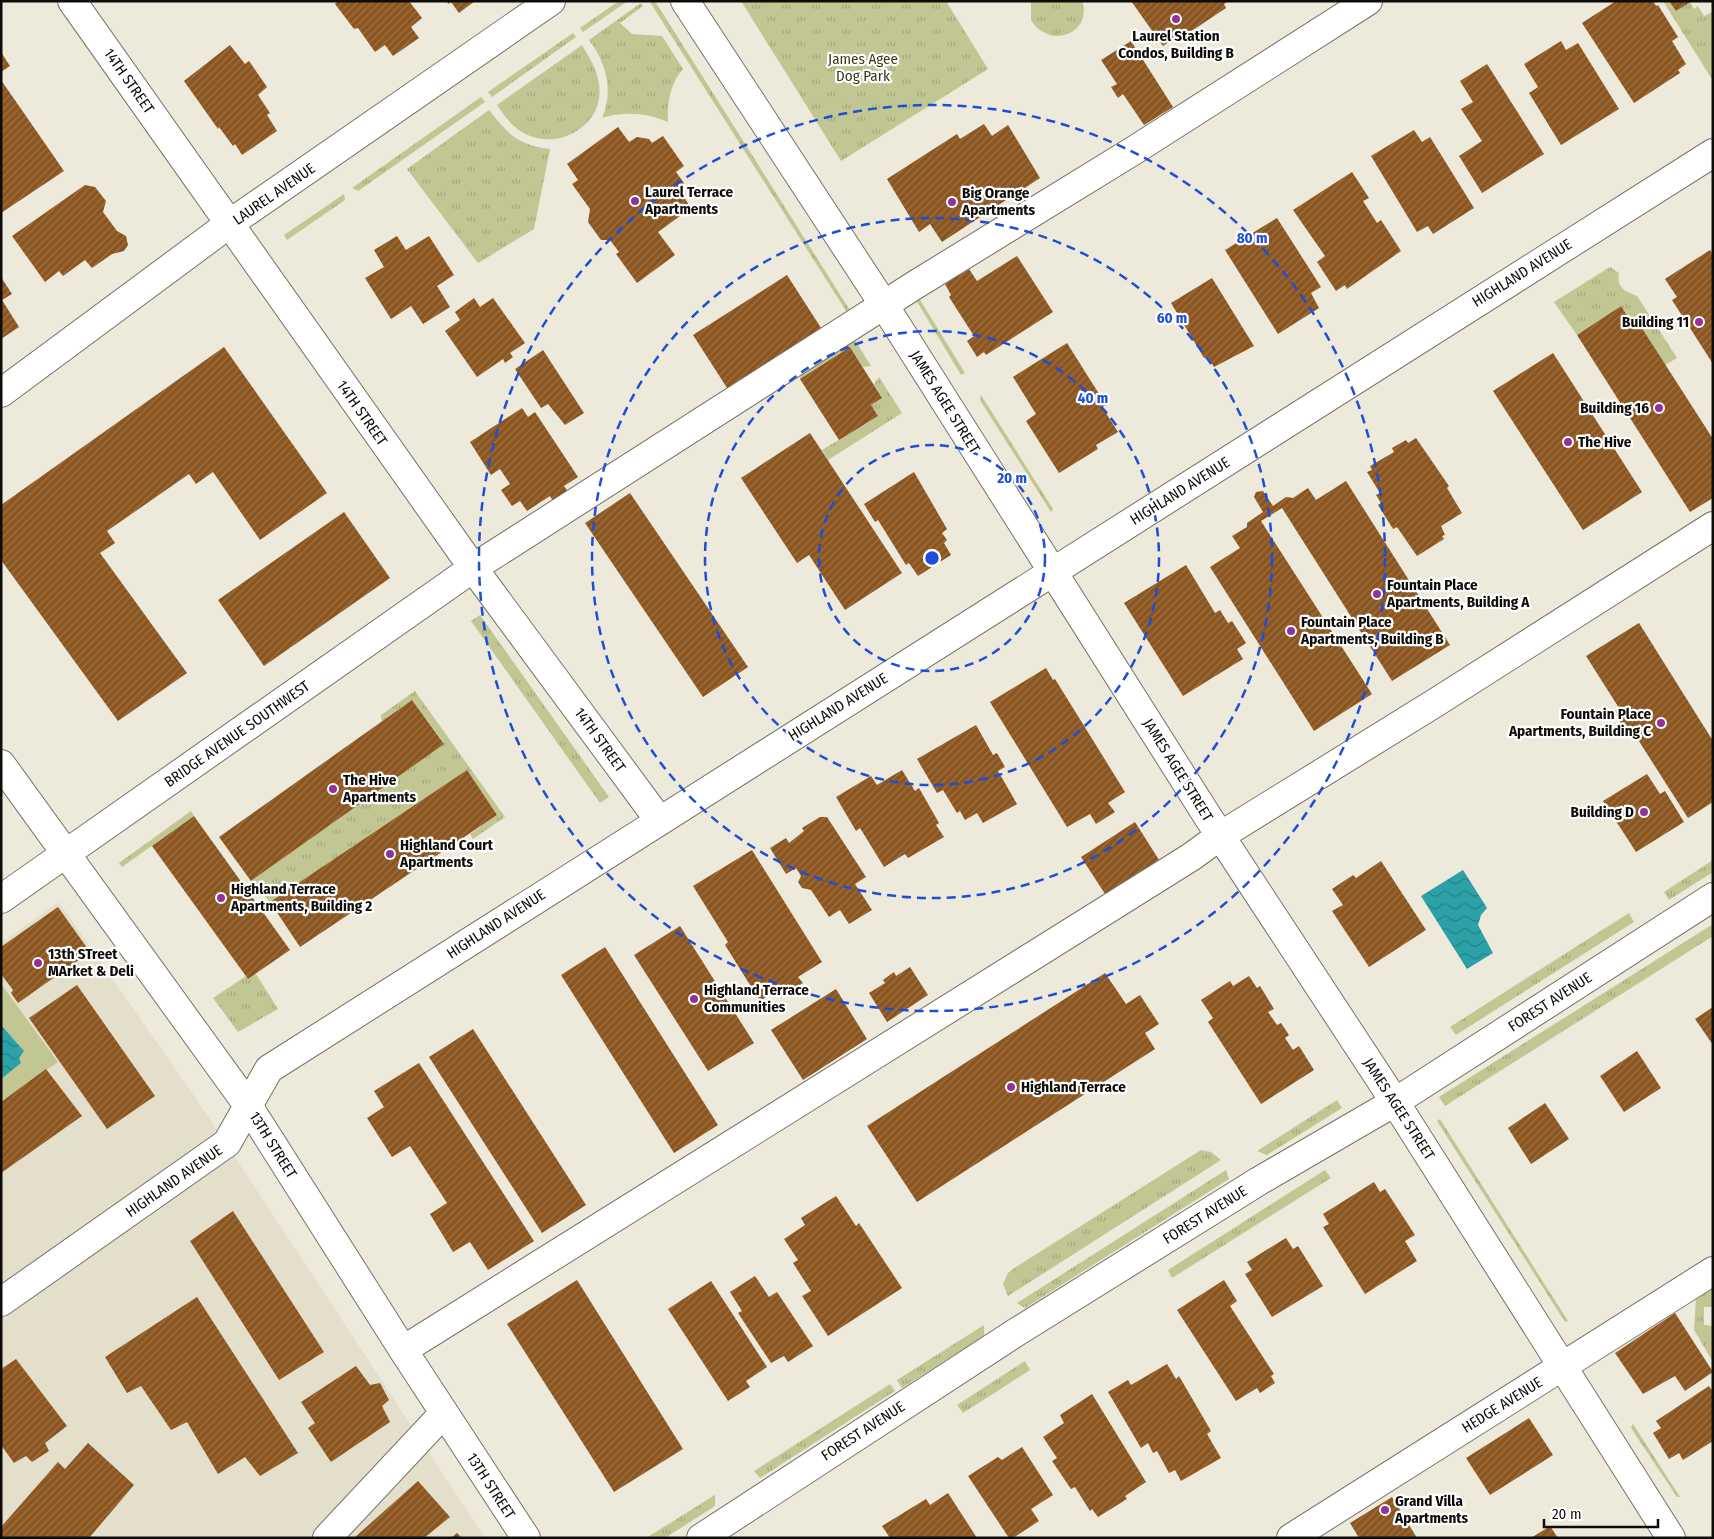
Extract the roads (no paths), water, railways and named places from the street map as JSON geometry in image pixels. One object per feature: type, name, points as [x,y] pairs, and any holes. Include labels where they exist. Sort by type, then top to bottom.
[{"type":"street","name":"14TH STREET","points":[[72,1],[472,568],[659,820]]},
{"type":"street","name":"LAUREL AVENUE","points":[[1,394],[229,224],[552,1]]},
{"type":"street","name":"JAMES AGEE STREET","points":[[686,1],[884,305],[1220,836],[1394,1102],[1671,1538]]},
{"type":"street","name":"BRIDGE AVENUE SOUTHWEST","points":[[1,898],[472,568],[884,305],[1133,151],[1368,1]]},
{"type":"street","name":"HIGHLAND AVENUE","points":[[1,1302],[227,1143],[247,1104],[269,1069],[1713,152]]},
{"type":"street","points":[[403,1350],[1184,862],[1220,836],[1435,703],[1713,526]]},
{"type":"street","name":"13TH STREET","points":[[1,764],[247,1104],[403,1350],[526,1538]]},
{"type":"street","name":"FOREST AVENUE","points":[[700,1538],[1015,1333],[1259,1181],[1394,1102],[1713,897]]},
{"type":"street","name":"HEDGE AVENUE","points":[[1291,1538],[1563,1368],[1713,1271]]},
{"type":"street","points":[[327,1538],[444,1413]]},
{"type":"water","points":[[1463,870],[1487,908],[1481,915],[1478,925],[1493,953],[1467,969],[1421,896]]},
{"type":"water","points":[[1,1025],[24,1051],[19,1058],[21,1063],[1,1079]]},
{"type":"place","name":"Laurel Station Condos, Building B","points":[[1176,19]]},
{"type":"place","name":"Laurel Terrace Apartments","points":[[635,201]]},
{"type":"place","name":"Big Orange Apartments","points":[[952,202]]},
{"type":"place","name":"Building 11","points":[[1699,322]]},
{"type":"place","name":"Building 16","points":[[1659,408]]},
{"type":"place","name":"The Hive","points":[[1568,442]]},
{"type":"place","name":"Fountain Place Apartments, Building A","points":[[1377,594]]},
{"type":"place","name":"Fountain Place Apartments, Building B","points":[[1291,631]]},
{"type":"place","name":"Fountain Place Apartments, Building C","points":[[1661,723]]},
{"type":"place","name":"The Hive Apartments","points":[[333,789]]},
{"type":"place","name":"Building D","points":[[1644,812]]},
{"type":"place","name":"Highland Court Apartments","points":[[390,854]]},
{"type":"place","name":"Highland Terrace Apartments, Building 2","points":[[221,898]]},
{"type":"place","name":"13th STreet MArket & Deli","points":[[38,963]]},
{"type":"place","name":"Highland Terrace Communities","points":[[694,999]]},
{"type":"place","name":"Highland Terrace","points":[[1011,1087]]},
{"type":"place","name":"Grand Villa Apartments","points":[[1385,1510]]},
{"type":"park label","name":"James Agee Dog Park","points":[[863,68]]}]
